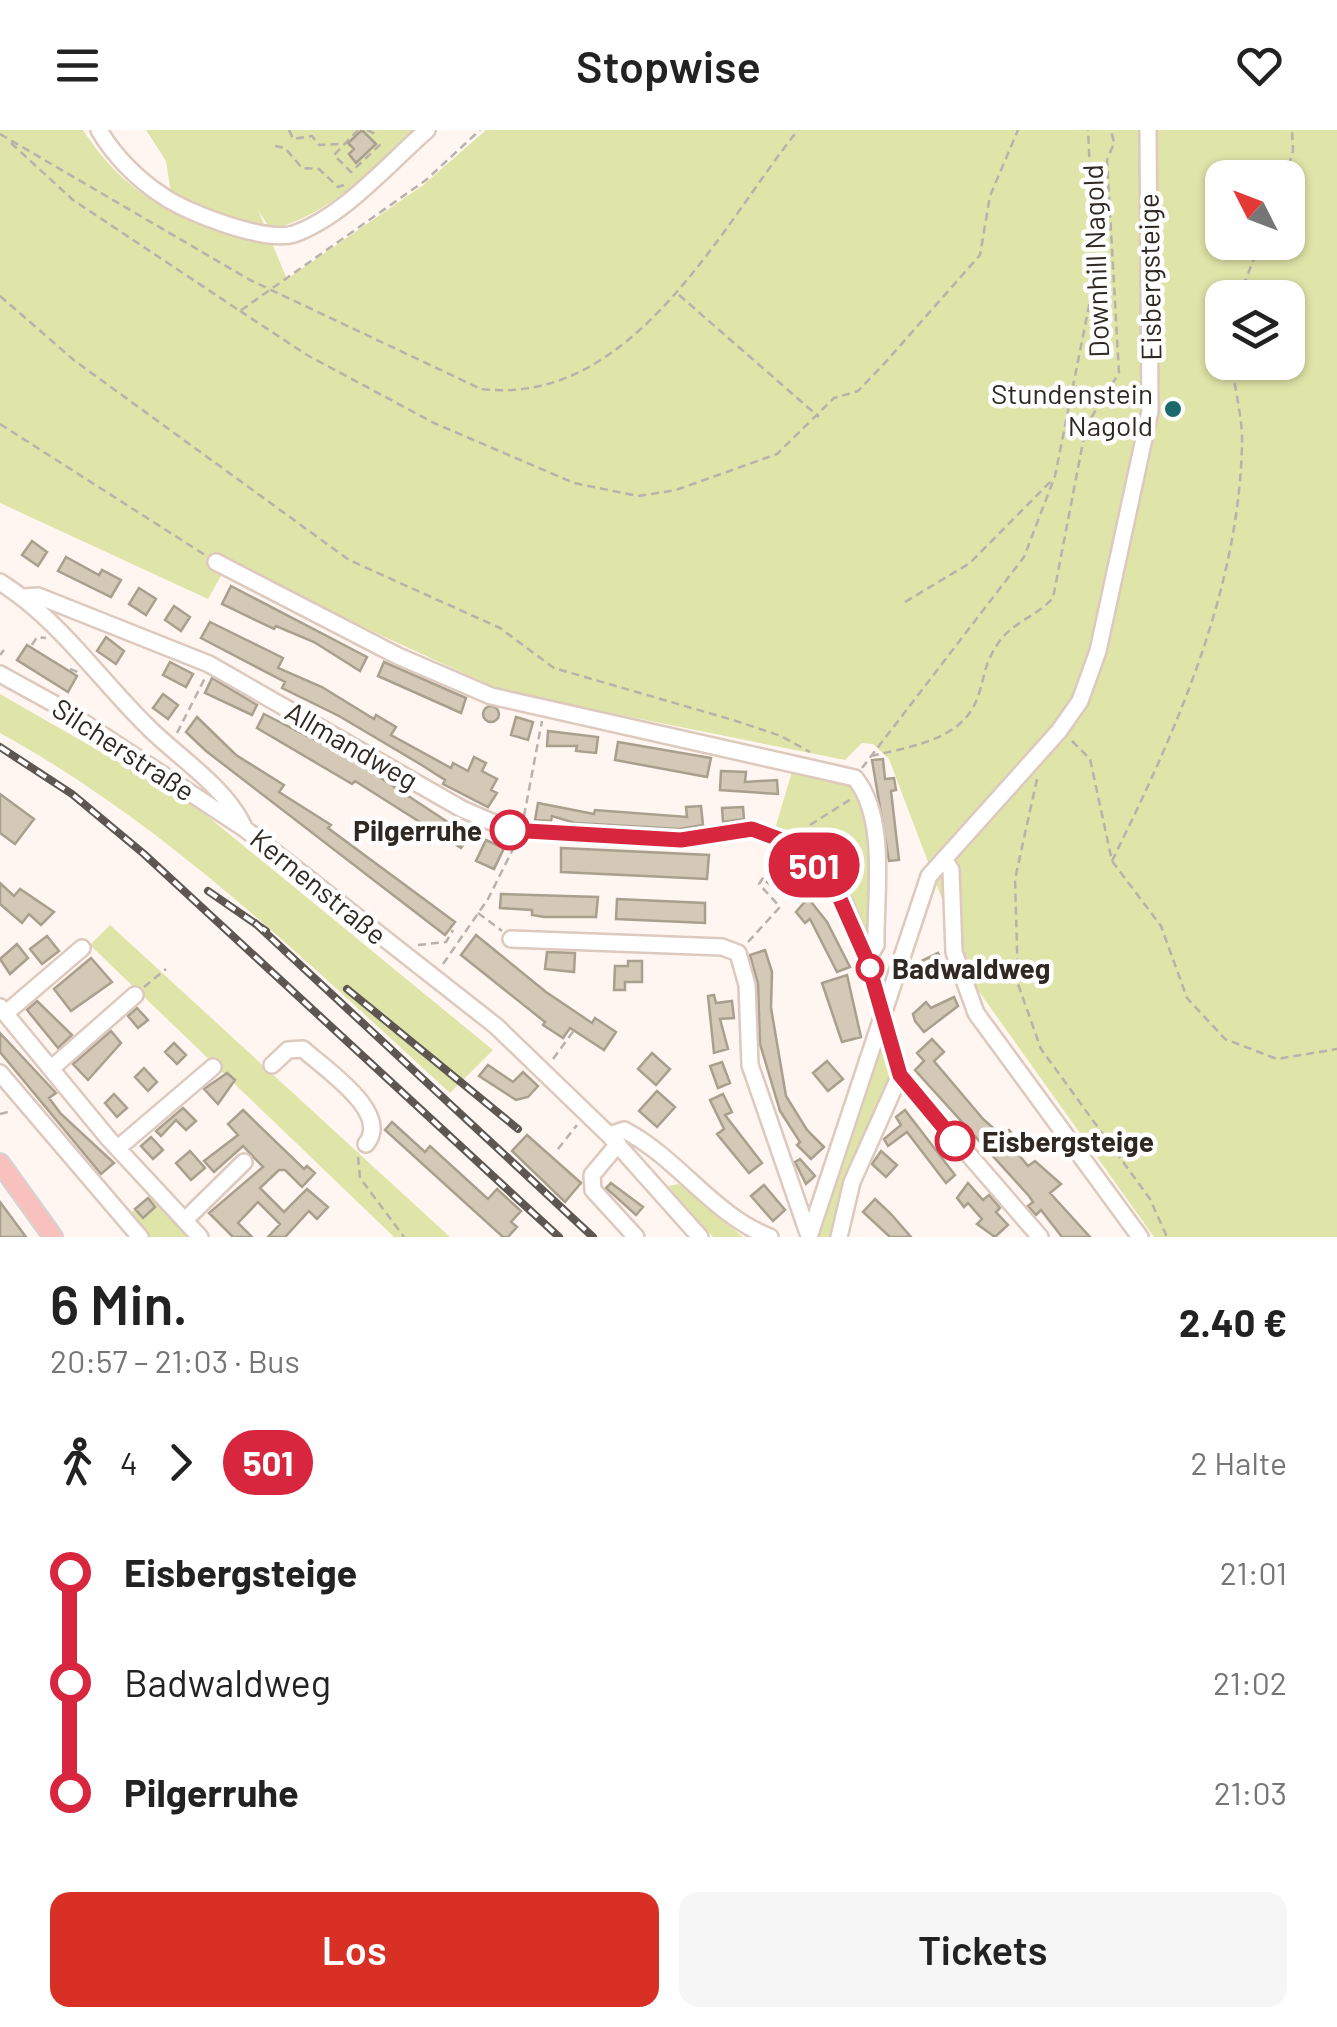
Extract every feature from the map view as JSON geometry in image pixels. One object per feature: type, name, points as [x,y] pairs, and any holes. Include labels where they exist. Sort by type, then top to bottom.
[{"type":"main road","points":[[0,1163],[53,1237]]},
{"type":"street","points":[[99,130],[134,173],[166,199],[252,233],[290,236],[332,212],[427,130]]},
{"type":"street","name":"Eisbergsteige","points":[[808,1236],[930,876],[938,863],[946,862],[1005,786],[1059,730],[1080,701],[1098,651],[1150,410],[1148,130]]},
{"type":"street","points":[[216,562],[398,656],[491,696],[855,778],[866,791],[874,826],[876,945],[867,960]]},
{"type":"street","name":"Kernenstraße","points":[[0,582],[24,597],[169,747],[232,804],[245,829],[496,1026],[613,1139],[700,1237]]},
{"type":"street","name":"Allmandweg","points":[[24,597],[38,596],[203,661],[462,809],[522,830],[681,840],[752,829],[787,842],[832,881],[867,960],[900,1075]]},
{"type":"street","name":"Silcherstraße","points":[[0,674],[60,707],[245,829]]},
{"type":"street","points":[[946,862],[951,870],[954,952],[976,1013],[1140,1237]]},
{"type":"street","points":[[511,938],[722,947],[738,953],[747,985],[750,1065],[808,1236]]},
{"type":"street","points":[[82,948],[3,1010],[118,1148],[200,1237]]},
{"type":"street","points":[[53,1067],[135,995]]},
{"type":"street","points":[[272,1064],[288,1050],[303,1049],[358,1100],[375,1124],[374,1134],[362,1147]]},
{"type":"street","points":[[118,1148],[213,1066]]},
{"type":"street","points":[[0,1072],[140,1237]]},
{"type":"street","points":[[845,1235],[852,1182],[900,1075],[1040,1237]]},
{"type":"street","name":"Kernenstraße","points":[[613,1139],[624,1130],[643,1140],[736,1219],[770,1237]]},
{"type":"street","points":[[613,1139],[592,1175],[593,1190],[636,1237]]},
{"type":"street","points":[[185,1220],[244,1162]]},
{"type":"path","points":[[289,130],[293,139],[312,136],[319,144],[340,144]]},
{"type":"path","points":[[358,130],[340,144],[334,155],[351,172],[383,142]]},
{"type":"path","points":[[368,130],[378,135]]},
{"type":"path","points":[[0,134],[250,280],[481,389],[527,389],[602,359],[678,294],[798,130]]},
{"type":"path","points":[[240,311],[307,355],[434,422],[574,483],[638,496],[726,476],[777,454],[818,418],[834,398],[858,391],[980,255],[990,196],[1018,130]]},
{"type":"path","points":[[855,778],[1024,557],[1056,476],[1096,276],[1088,130]]},
{"type":"path","name":"Downhill Nagold","points":[[871,756],[922,744],[967,720],[979,694],[978,680],[1000,640],[1053,598],[1083,442],[1091,418],[1119,373],[1108,160],[1114,143],[1111,130]]},
{"type":"path","points":[[1290,160],[1292,130]]},
{"type":"path","points":[[275,146],[284,148],[302,168],[319,169],[338,187],[353,181]]},
{"type":"path","points":[[678,294],[818,418]]},
{"type":"path","points":[[0,296],[75,360],[349,560],[500,628],[554,668],[765,731],[810,752]]},
{"type":"path","points":[[1112,861],[1158,766],[1208,635],[1237,526],[1242,442],[1233,380]]},
{"type":"path","points":[[0,424],[216,562]]},
{"type":"path","points":[[905,602],[970,564],[1056,476]]},
{"type":"path","points":[[0,655],[4,650]]},
{"type":"path","points":[[169,747],[206,675],[203,661]]},
{"type":"path","points":[[434,978],[478,913],[522,830],[544,710]]},
{"type":"path","points":[[1059,730],[1090,759],[1112,861],[1161,926],[1187,998],[1225,1039],[1277,1059],[1337,1049]]},
{"type":"path","points":[[1044,744],[1015,879],[1018,984],[1041,1048],[1150,1199],[1166,1237]]},
{"type":"path","points":[[738,953],[780,906],[759,884],[787,842],[824,814],[866,791]]},
{"type":"path","points":[[478,913],[511,938]]},
{"type":"path","points":[[404,954],[417,946],[446,942],[454,930]]},
{"type":"path","points":[[135,995],[166,969]]},
{"type":"path","points":[[543,1072],[574,1029]]},
{"type":"path","points":[[0,1114],[8,1112]]},
{"type":"path","points":[[558,1149],[580,1122]]},
{"type":"path","points":[[362,1147],[360,1178],[404,1237]]},
{"type":"green space","points":[[0,130],[83,130],[123,178],[174,213],[166,161],[146,130],[416,130],[349,189],[313,213],[271,230],[258,210],[287,279],[422,186],[486,130],[1337,130],[1337,1237],[1154,1237],[975,986],[889,759],[873,744],[862,743],[845,760],[505,692],[227,565],[208,599],[0,503]]},
{"type":"green space","points":[[0,694],[195,806],[493,1050],[450,1093],[290,947],[179,854],[122,810],[0,733]]},
{"type":"green space","points":[[793,768],[845,781],[858,790],[865,802],[872,864],[866,943],[844,890],[774,832]]},
{"type":"green space","points":[[110,925],[450,1237],[394,1237],[90,945]]},
{"type":"green space","points":[[883,1030],[893,1077],[834,1237],[816,1237]]},
{"type":"green space","points":[[679,1184],[743,1237],[713,1237],[668,1186]]},
{"type":"green space","points":[[157,1190],[200,1237],[140,1237],[124,1219]]},
{"type":"building","points":[[362,130],[376,144],[356,163],[349,154],[354,149],[348,143]]},
{"type":"building","points":[[32,541],[47,552],[38,566],[22,555]]},
{"type":"building","points":[[66,557],[99,575],[102,570],[121,580],[111,597],[58,571]]},
{"type":"building","points":[[231,586],[367,657],[360,671],[314,642],[276,626],[274,629],[222,604]]},
{"type":"building","points":[[139,588],[156,599],[146,615],[129,604]]},
{"type":"building","points":[[174,606],[190,617],[181,631],[165,620]]},
{"type":"building","points":[[210,622],[283,658],[278,668],[322,687],[374,719],[376,715],[396,727],[391,735],[451,768],[453,763],[468,771],[474,757],[486,763],[482,771],[497,779],[491,790],[497,793],[488,807],[443,784],[445,780],[420,764],[282,688],[285,682],[201,638]]},
{"type":"building","points":[[106,637],[124,651],[116,664],[97,651]]},
{"type":"building","points":[[27,645],[77,676],[68,692],[17,660]]},
{"type":"building","points":[[170,662],[193,674],[186,687],[163,675]]},
{"type":"building","points":[[384,662],[466,698],[461,713],[378,676]]},
{"type":"building","points":[[212,678],[257,705],[252,715],[205,693]]},
{"type":"building","points":[[163,694],[178,705],[168,719],[153,708]]},
{"type":"building","points":[[491,706],[499,714],[491,722],[483,714]]},
{"type":"building","points":[[264,714],[352,759],[469,836],[461,848],[355,781],[352,784],[257,728]]},
{"type":"building","points":[[197,717],[236,755],[284,785],[279,792],[331,825],[328,828],[455,922],[445,935],[206,751],[186,732]]},
{"type":"building","points":[[516,717],[533,722],[528,740],[511,735]]},
{"type":"building","points":[[548,731],[598,737],[596,753],[576,751],[577,746],[547,746]]},
{"type":"building","points":[[618,742],[711,758],[707,777],[615,760]]},
{"type":"building","points":[[883,759],[885,779],[894,778],[896,790],[891,791],[899,860],[889,861],[872,760]]},
{"type":"building","points":[[721,771],[746,772],[745,782],[777,780],[778,794],[720,790]]},
{"type":"building","points":[[0,794],[34,819],[15,844],[0,833]]},
{"type":"building","points":[[538,803],[594,814],[595,810],[687,817],[686,807],[701,806],[703,825],[680,829],[575,823],[552,816],[551,821],[535,820]]},
{"type":"building","points":[[743,807],[744,819],[723,822],[722,808]]},
{"type":"building","points":[[486,840],[504,848],[494,869],[476,861]]},
{"type":"building","points":[[561,848],[709,855],[707,879],[561,872]]},
{"type":"building","points":[[780,866],[798,880],[785,896],[767,882]]},
{"type":"building","points":[[0,883],[14,896],[20,889],[54,912],[41,925],[29,914],[22,923],[0,904]]},
{"type":"building","points":[[501,894],[598,897],[596,917],[544,917],[532,915],[532,910],[500,908]]},
{"type":"building","points":[[808,898],[827,922],[850,967],[837,972],[810,919],[805,923],[796,912]]},
{"type":"building","points":[[617,899],[705,903],[705,923],[616,919]]},
{"type":"building","points":[[476,935],[546,992],[592,1023],[595,1018],[616,1032],[604,1050],[570,1028],[563,1038],[543,1025],[545,1022],[461,955]]},
{"type":"building","points":[[47,936],[59,951],[42,964],[30,949]]},
{"type":"building","points":[[17,944],[28,958],[10,974],[0,959]]},
{"type":"building","points":[[765,950],[772,972],[771,1008],[786,1096],[807,1130],[824,1147],[811,1159],[797,1145],[800,1142],[780,1111],[760,1044],[758,984],[750,955]]},
{"type":"building","points":[[547,952],[575,953],[574,972],[545,969]]},
{"type":"building","points":[[938,953],[945,966],[921,977],[915,964]]},
{"type":"building","points":[[91,958],[112,982],[71,1011],[54,989]]},
{"type":"building","points":[[628,961],[642,961],[642,982],[625,982],[625,990],[614,990],[615,966],[628,966]]},
{"type":"building","points":[[847,975],[861,1037],[842,1042],[822,983]]},
{"type":"building","points":[[714,995],[716,1003],[732,1001],[734,1018],[720,1019],[728,1049],[714,1053],[708,996]]},
{"type":"building","points":[[954,997],[958,1006],[924,1032],[913,1014],[926,1002],[931,1008]]},
{"type":"building","points":[[37,1001],[72,1035],[58,1048],[27,1010]]},
{"type":"building","points":[[137,1008],[148,1020],[138,1028],[128,1016]]},
{"type":"building","points":[[111,1031],[121,1043],[88,1080],[73,1064]]},
{"type":"building","points":[[0,1033],[56,1093],[49,1098],[61,1114],[114,1163],[101,1174],[0,1052]]},
{"type":"building","points":[[932,1039],[944,1052],[934,1061],[983,1119],[1002,1136],[1009,1130],[1020,1143],[1014,1149],[1028,1166],[1035,1161],[1061,1184],[1050,1193],[1090,1237],[1062,1237],[1041,1210],[1036,1215],[1028,1206],[1033,1202],[1029,1196],[915,1070],[924,1061],[917,1053]]},
{"type":"building","points":[[174,1043],[186,1055],[177,1064],[165,1052]]},
{"type":"building","points":[[652,1053],[670,1069],[656,1085],[638,1069]]},
{"type":"building","points":[[827,1061],[843,1079],[828,1091],[813,1073]]},
{"type":"building","points":[[722,1062],[730,1083],[718,1088],[710,1066]]},
{"type":"building","points":[[488,1065],[513,1082],[523,1072],[538,1086],[528,1097],[516,1100],[479,1076]]},
{"type":"building","points":[[144,1068],[157,1082],[148,1091],[135,1077]]},
{"type":"building","points":[[227,1073],[235,1080],[218,1104],[204,1089]]},
{"type":"building","points":[[657,1091],[675,1107],[657,1127],[639,1111]]},
{"type":"building","points":[[114,1094],[127,1108],[117,1117],[105,1103]]},
{"type":"building","points":[[723,1094],[732,1112],[725,1115],[762,1163],[749,1173],[717,1134],[724,1129],[710,1100]]},
{"type":"building","points":[[183,1108],[196,1121],[186,1130],[176,1120],[161,1136],[156,1131]]},
{"type":"building","points":[[243,1110],[304,1169],[307,1166],[315,1173],[302,1187],[285,1170],[279,1170],[260,1188],[284,1212],[307,1189],[328,1207],[317,1219],[309,1211],[285,1237],[268,1237],[280,1224],[258,1202],[238,1223],[252,1237],[233,1237],[209,1213],[263,1167],[243,1146],[214,1172],[204,1161],[238,1135],[228,1124]]},
{"type":"building","points":[[905,1110],[955,1175],[946,1183],[907,1132],[888,1146],[884,1139],[901,1125],[896,1117]]},
{"type":"building","points":[[392,1122],[425,1152],[430,1146],[488,1199],[497,1189],[521,1211],[511,1222],[517,1227],[508,1237],[503,1237],[385,1130]]},
{"type":"building","points":[[527,1135],[581,1183],[565,1202],[512,1151]]},
{"type":"building","points":[[151,1137],[163,1150],[153,1159],[141,1146]]},
{"type":"building","points":[[190,1151],[205,1168],[191,1180],[176,1163]]},
{"type":"building","points":[[881,1151],[897,1165],[886,1177],[872,1164]]},
{"type":"building","points":[[800,1159],[815,1176],[806,1184],[795,1162]]},
{"type":"building","points":[[611,1183],[643,1207],[636,1215],[606,1188]]},
{"type":"building","points":[[968,1183],[983,1200],[989,1195],[1000,1208],[996,1212],[1008,1225],[995,1237],[977,1224],[982,1219],[968,1203],[964,1207],[957,1198]]},
{"type":"building","points":[[764,1185],[785,1210],[773,1221],[751,1196]]},
{"type":"building","points":[[148,1198],[155,1207],[143,1218],[135,1209]]},
{"type":"building","points":[[875,1199],[911,1237],[890,1237],[863,1212]]},
{"type":"building","points":[[0,1202],[26,1237],[0,1237]]},
{"type":"railway","points":[[0,747],[72,794],[144,854],[559,1237]]},
{"type":"railway","points":[[208,891],[266,931]]},
{"type":"railway","points":[[255,923],[593,1237]]},
{"type":"railway","points":[[347,989],[518,1129]]},
{"type":"bus line","name":"501","points":[[510,830],[681,840],[752,829],[787,842],[832,881],[867,960],[900,1075],[955,1141]]},
{"type":"place","name":"Stundenstein Nagold","points":[[1173,409]]},
{"type":"place","name":"Pilgerruhe","points":[[510,830]]},
{"type":"place","name":"Badwaldweg","points":[[870,968]]},
{"type":"place","name":"Eisbergsteige","points":[[955,1141]]}]
